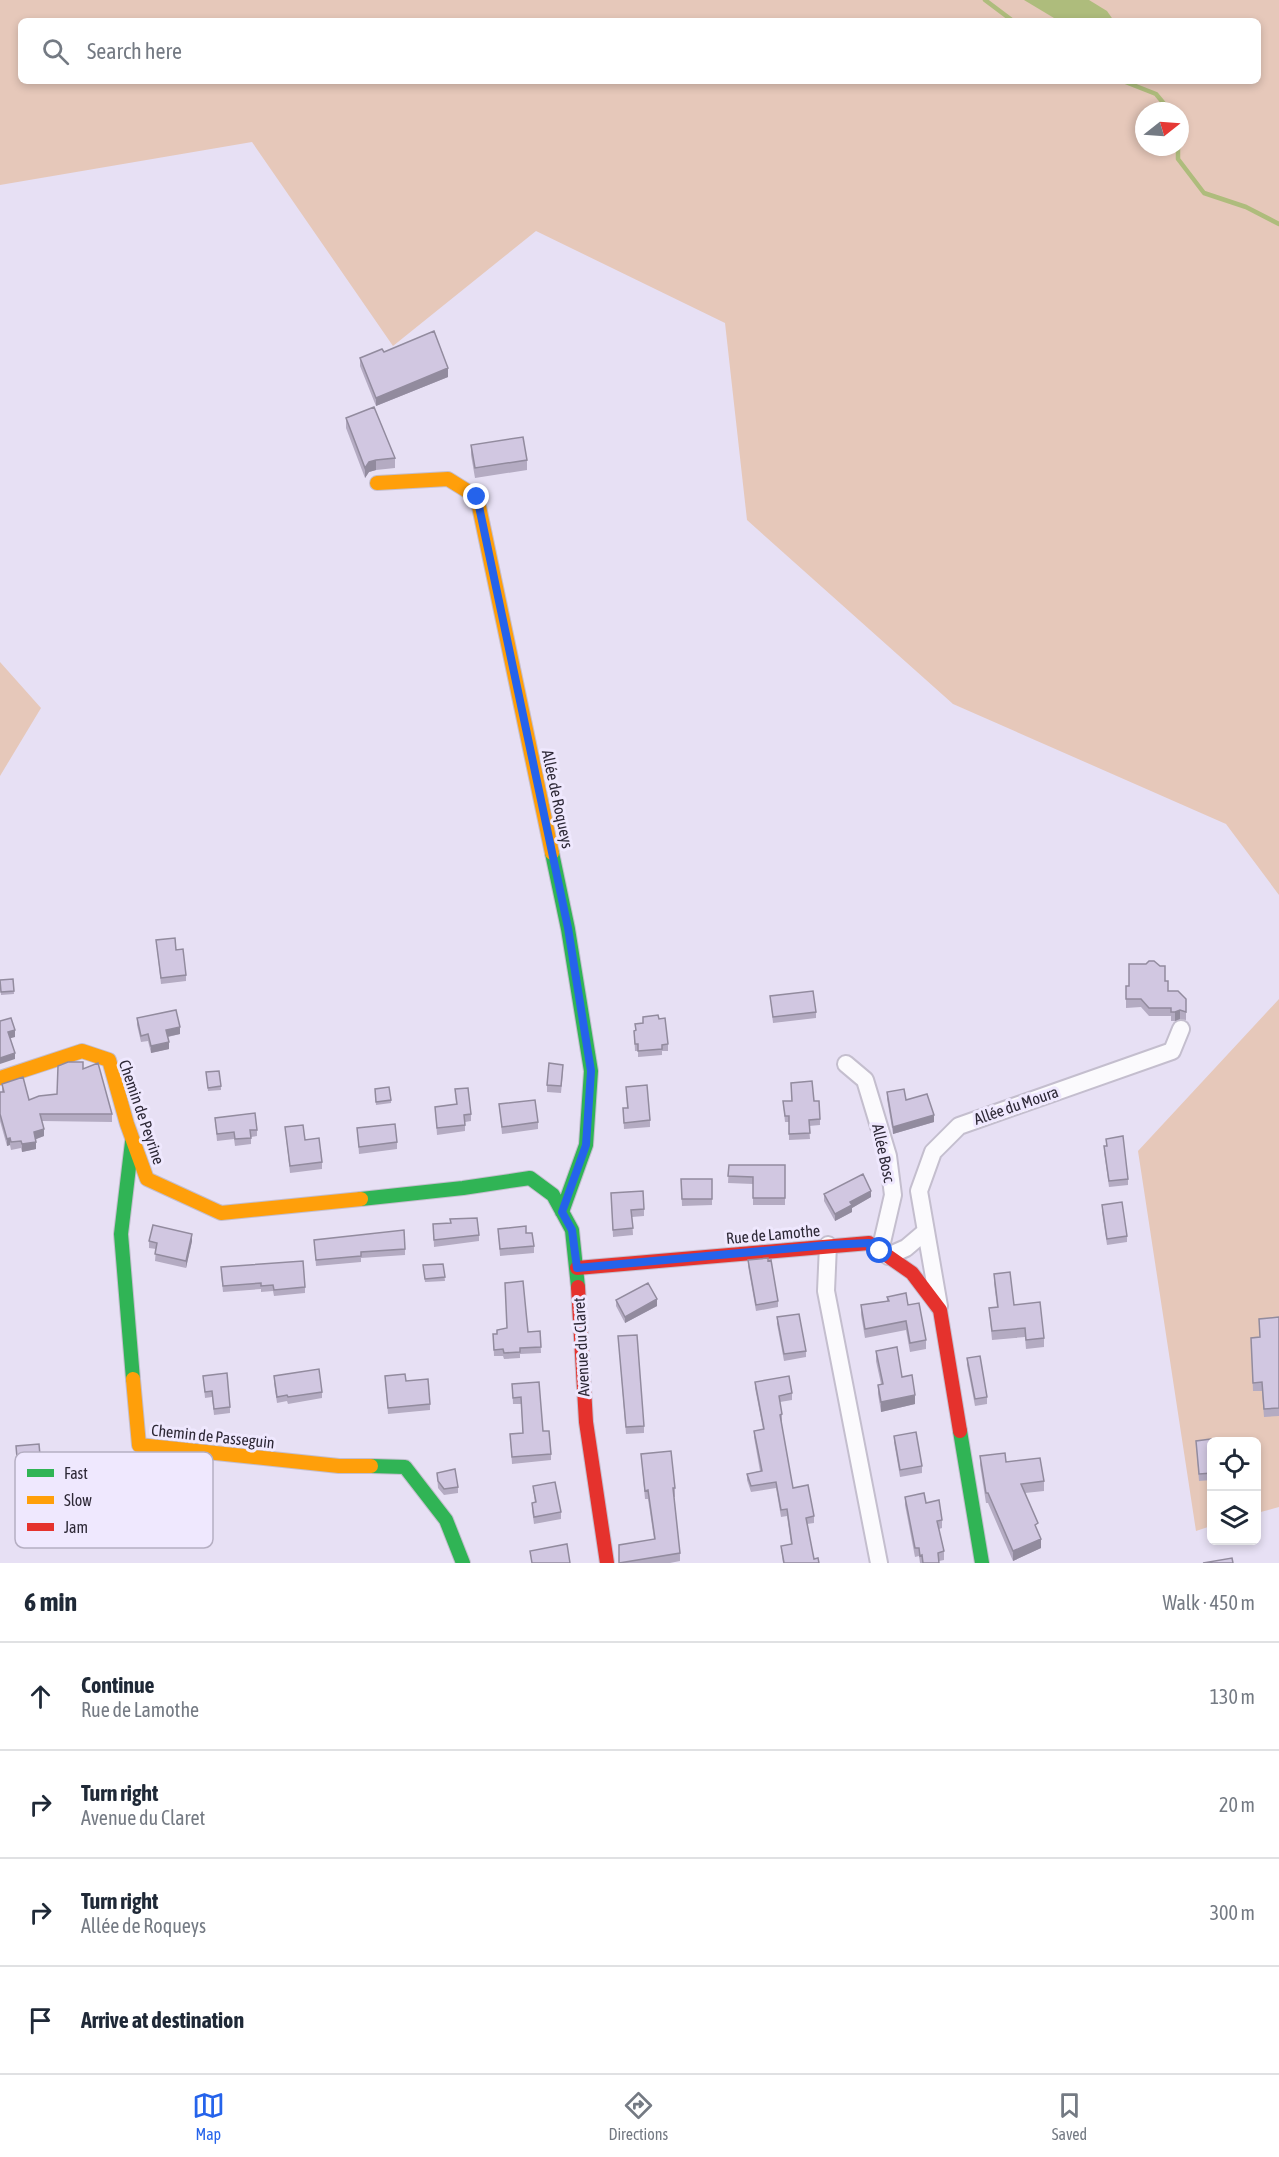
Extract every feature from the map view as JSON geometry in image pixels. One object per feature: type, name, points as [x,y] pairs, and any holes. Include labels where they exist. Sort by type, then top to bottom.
[{"type":"street","name":"Allée de Roqueys","points":[[377,483],[448,479],[477,497],[568,928],[591,1071],[586,1145],[562,1212]]},
{"type":"street","name":"Allée du Moura","points":[[940,1310],[919,1191],[933,1152],[959,1126],[1172,1051],[1181,1029]]},
{"type":"street","name":"Chemin de Peyrine","points":[[0,1078],[82,1051],[109,1060],[147,1179],[221,1213],[463,1188]]},
{"type":"street","name":"Allée Bosc","points":[[846,1064],[865,1080],[888,1156],[893,1196],[884,1254]]},
{"type":"street","name":"Chemin de Passeguin","points":[[133,1139],[121,1234],[138,1445],[205,1452]]},
{"type":"street","name":"Avenue du Claret","points":[[463,1188],[530,1178],[552,1195],[572,1230],[577,1268],[586,1422],[607,1563]]},
{"type":"street","points":[[884,1254],[906,1248],[926,1231]]},
{"type":"street","name":"Rue de Lamothe","points":[[577,1268],[869,1243],[912,1273],[940,1310],[982,1563]]},
{"type":"street","points":[[828,1245],[826,1291],[879,1563]]},
{"type":"street","name":"Chemin de Passeguin","points":[[213,1453],[339,1466],[405,1467],[446,1520],[463,1563]]},
{"type":"shaded area","points":[[0,0],[1279,0],[1279,895],[1226,824],[953,704],[747,520],[725,323],[536,231],[393,346],[252,142],[0,185]]},
{"type":"shaded area","points":[[1024,0],[1089,0],[1107,11],[1112,18],[1054,18]]},
{"type":"shaded area","points":[[0,662],[41,708],[0,776]]},
{"type":"shaded area","points":[[1279,999],[1279,1507],[1261,1512],[1261,1437],[1207,1437],[1207,1527],[1196,1531],[1138,1151]]},
{"type":"building","points":[[434,331],[448,368],[376,398],[360,358],[382,349],[384,352]]},
{"type":"building","points":[[374,407],[395,458],[369,462],[365,468],[346,418]]},
{"type":"building","points":[[523,437],[527,460],[475,468],[471,445]]},
{"type":"building","points":[[175,938],[176,950],[183,949],[186,975],[161,978],[156,940]]},
{"type":"building","points":[[1149,961],[1165,966],[1168,991],[1178,991],[1186,999],[1186,1012],[1180,1010],[1171,1012],[1171,1008],[1149,1008],[1141,999],[1126,999],[1126,986],[1129,986],[1129,964],[1146,964]]},
{"type":"building","points":[[13,979],[14,991],[1,992],[0,980]]},
{"type":"building","points":[[813,991],[816,1012],[773,1017],[770,996]]},
{"type":"building","points":[[176,1010],[180,1027],[166,1030],[169,1042],[151,1046],[148,1034],[141,1036],[137,1018]]},
{"type":"building","points":[[658,1015],[659,1019],[665,1018],[668,1044],[662,1045],[662,1049],[638,1051],[638,1044],[635,1044],[635,1024],[643,1023],[643,1017]]},
{"type":"building","points":[[11,1018],[15,1030],[8,1032],[15,1053],[0,1058],[0,1021]]},
{"type":"building","points":[[68,1062],[83,1062],[83,1069],[98,1063],[112,1114],[40,1114],[44,1129],[34,1132],[36,1142],[22,1144],[21,1141],[11,1142],[10,1138],[7,1139],[0,1114],[0,1092],[4,1092],[2,1084],[23,1077],[29,1100],[39,1096],[57,1094],[58,1066]]},
{"type":"building","points":[[549,1063],[563,1065],[561,1086],[547,1085]]},
{"type":"building","points":[[219,1071],[221,1086],[208,1088],[206,1072]]},
{"type":"building","points":[[812,1081],[814,1101],[819,1101],[820,1119],[809,1120],[810,1133],[789,1134],[789,1116],[785,1116],[783,1101],[792,1101],[791,1083]]},
{"type":"building","points":[[647,1085],[650,1120],[624,1123],[623,1108],[628,1108],[626,1087]]},
{"type":"building","points":[[389,1087],[391,1100],[376,1102],[375,1089]]},
{"type":"building","points":[[468,1088],[471,1114],[464,1115],[465,1125],[437,1128],[435,1107],[457,1104],[455,1089]]},
{"type":"building","points":[[904,1089],[906,1100],[927,1094],[934,1115],[893,1127],[887,1092]]},
{"type":"building","points":[[535,1100],[538,1122],[502,1127],[499,1104]]},
{"type":"building","points":[[255,1113],[257,1130],[250,1130],[251,1138],[235,1139],[234,1132],[217,1134],[215,1118]]},
{"type":"building","points":[[395,1124],[397,1142],[359,1147],[357,1128]]},
{"type":"building","points":[[303,1125],[305,1140],[319,1138],[322,1162],[290,1166],[285,1127]]},
{"type":"building","points":[[1123,1136],[1128,1179],[1109,1181],[1104,1146],[1107,1146],[1106,1139]]},
{"type":"building","points":[[729,1165],[785,1165],[785,1198],[753,1198],[753,1177],[728,1176]]},
{"type":"building","points":[[863,1174],[871,1191],[850,1202],[852,1205],[835,1214],[824,1194]]},
{"type":"building","points":[[681,1179],[712,1179],[712,1199],[682,1199]]},
{"type":"building","points":[[643,1191],[644,1209],[631,1210],[633,1228],[613,1230],[611,1193]]},
{"type":"building","points":[[1122,1202],[1127,1236],[1107,1239],[1102,1205]]},
{"type":"building","points":[[477,1218],[479,1235],[434,1240],[433,1224],[451,1223],[450,1219]]},
{"type":"building","points":[[153,1225],[192,1234],[186,1261],[155,1254],[157,1243],[149,1241]]},
{"type":"building","points":[[526,1226],[526,1233],[532,1233],[534,1246],[500,1249],[498,1229]]},
{"type":"building","points":[[404,1230],[405,1249],[361,1252],[361,1256],[316,1260],[314,1240]]},
{"type":"building","points":[[768,1258],[768,1261],[771,1260],[778,1301],[756,1305],[748,1260]]},
{"type":"building","points":[[303,1261],[305,1287],[274,1290],[273,1285],[261,1286],[261,1283],[223,1286],[221,1267]]},
{"type":"building","points":[[443,1264],[445,1277],[425,1279],[423,1265]]},
{"type":"building","points":[[1010,1272],[1014,1305],[1040,1302],[1044,1338],[1026,1340],[1025,1328],[992,1331],[989,1308],[998,1307],[994,1274]]},
{"type":"building","points":[[523,1281],[528,1332],[540,1331],[541,1347],[520,1348],[520,1352],[504,1353],[503,1349],[494,1350],[493,1334],[497,1334],[497,1330],[507,1328],[505,1283]]},
{"type":"building","points":[[648,1283],[657,1299],[625,1317],[616,1300]]},
{"type":"building","points":[[906,1293],[908,1305],[919,1303],[926,1340],[910,1343],[906,1321],[865,1329],[861,1305],[889,1301],[887,1297]]},
{"type":"building","points":[[799,1314],[806,1351],[784,1354],[777,1317]]},
{"type":"building","points":[[1279,1317],[1279,1408],[1264,1409],[1262,1382],[1253,1383],[1251,1338],[1260,1337],[1259,1319]]},
{"type":"building","points":[[637,1335],[644,1426],[626,1427],[618,1336]]},
{"type":"building","points":[[897,1347],[902,1377],[912,1375],[915,1395],[881,1402],[878,1385],[883,1384],[876,1351]]},
{"type":"building","points":[[980,1356],[987,1397],[975,1399],[967,1358]]},
{"type":"building","points":[[319,1369],[322,1392],[277,1397],[274,1376]]},
{"type":"building","points":[[227,1373],[230,1407],[214,1409],[212,1391],[205,1392],[203,1376]]},
{"type":"building","points":[[405,1374],[406,1381],[428,1379],[430,1404],[388,1408],[385,1376]]},
{"type":"building","points":[[789,1376],[792,1393],[779,1396],[782,1414],[780,1415],[793,1488],[808,1485],[814,1516],[806,1518],[814,1559],[818,1558],[819,1563],[784,1563],[781,1546],[792,1544],[787,1509],[781,1510],[776,1482],[751,1486],[747,1474],[762,1471],[754,1431],[764,1429],[755,1382]]},
{"type":"building","points":[[539,1382],[543,1431],[549,1431],[551,1454],[512,1457],[510,1434],[523,1433],[521,1397],[513,1398],[512,1384]]},
{"type":"building","points":[[916,1432],[922,1466],[900,1470],[894,1436]]},
{"type":"building","points":[[1207,1440],[1207,1473],[1199,1474],[1196,1441]]},
{"type":"building","points":[[39,1444],[40,1452],[17,1452],[16,1446]]},
{"type":"building","points":[[671,1451],[680,1553],[619,1563],[619,1545],[655,1539],[648,1490],[645,1491],[641,1454]]},
{"type":"building","points":[[1005,1453],[1006,1462],[1040,1458],[1044,1481],[1021,1484],[1038,1523],[1035,1525],[1041,1539],[1013,1551],[988,1493],[986,1493],[980,1456]]},
{"type":"building","points":[[455,1469],[458,1487],[444,1489],[438,1481],[437,1473]]},
{"type":"building","points":[[555,1482],[561,1512],[534,1517],[532,1503],[536,1502],[533,1486]]},
{"type":"building","points":[[924,1493],[926,1503],[939,1500],[942,1520],[937,1521],[944,1551],[938,1553],[939,1563],[923,1563],[919,1548],[915,1548],[905,1497]]},
{"type":"building","points":[[567,1544],[570,1563],[532,1563],[530,1551]]},
{"type":"building","points":[[1232,1558],[1233,1563],[1203,1563]]},
{"type":"waterway","points":[[985,0],[1009,18]]},
{"type":"waterway","points":[[1131,84],[1156,94],[1163,102]]},
{"type":"waterway","points":[[1178,156],[1204,193],[1246,207],[1279,224]]},
{"type":"traffic: fast","points":[[552,853],[568,929],[591,1071],[586,1145],[562,1212]]},
{"type":"traffic: fast","points":[[132,1142],[121,1234],[133,1379]]},
{"type":"traffic: fast","points":[[361,1199],[530,1178],[553,1195],[572,1230],[578,1287]]},
{"type":"traffic: fast","points":[[960,1431],[982,1563]]},
{"type":"traffic: fast","points":[[371,1466],[405,1467],[446,1520],[463,1563]]},
{"type":"traffic: slow","points":[[377,483],[448,479],[477,497],[552,853]]},
{"type":"traffic: slow","points":[[0,1078],[82,1051],[109,1060],[127,1124],[147,1179],[221,1213],[361,1199]]},
{"type":"traffic: slow","points":[[133,1379],[139,1445],[206,1452]]},
{"type":"traffic: slow","points":[[213,1453],[339,1466],[371,1466]]},
{"type":"traffic: jam","points":[[577,1268],[869,1243],[912,1273],[940,1310],[960,1431]]},
{"type":"traffic: jam","points":[[578,1287],[586,1422],[607,1563]]},
{"type":"route","points":[[477,497],[568,928],[591,1071],[586,1145],[562,1212],[572,1230],[577,1268],[828,1245],[869,1243],[880,1251]]}]
